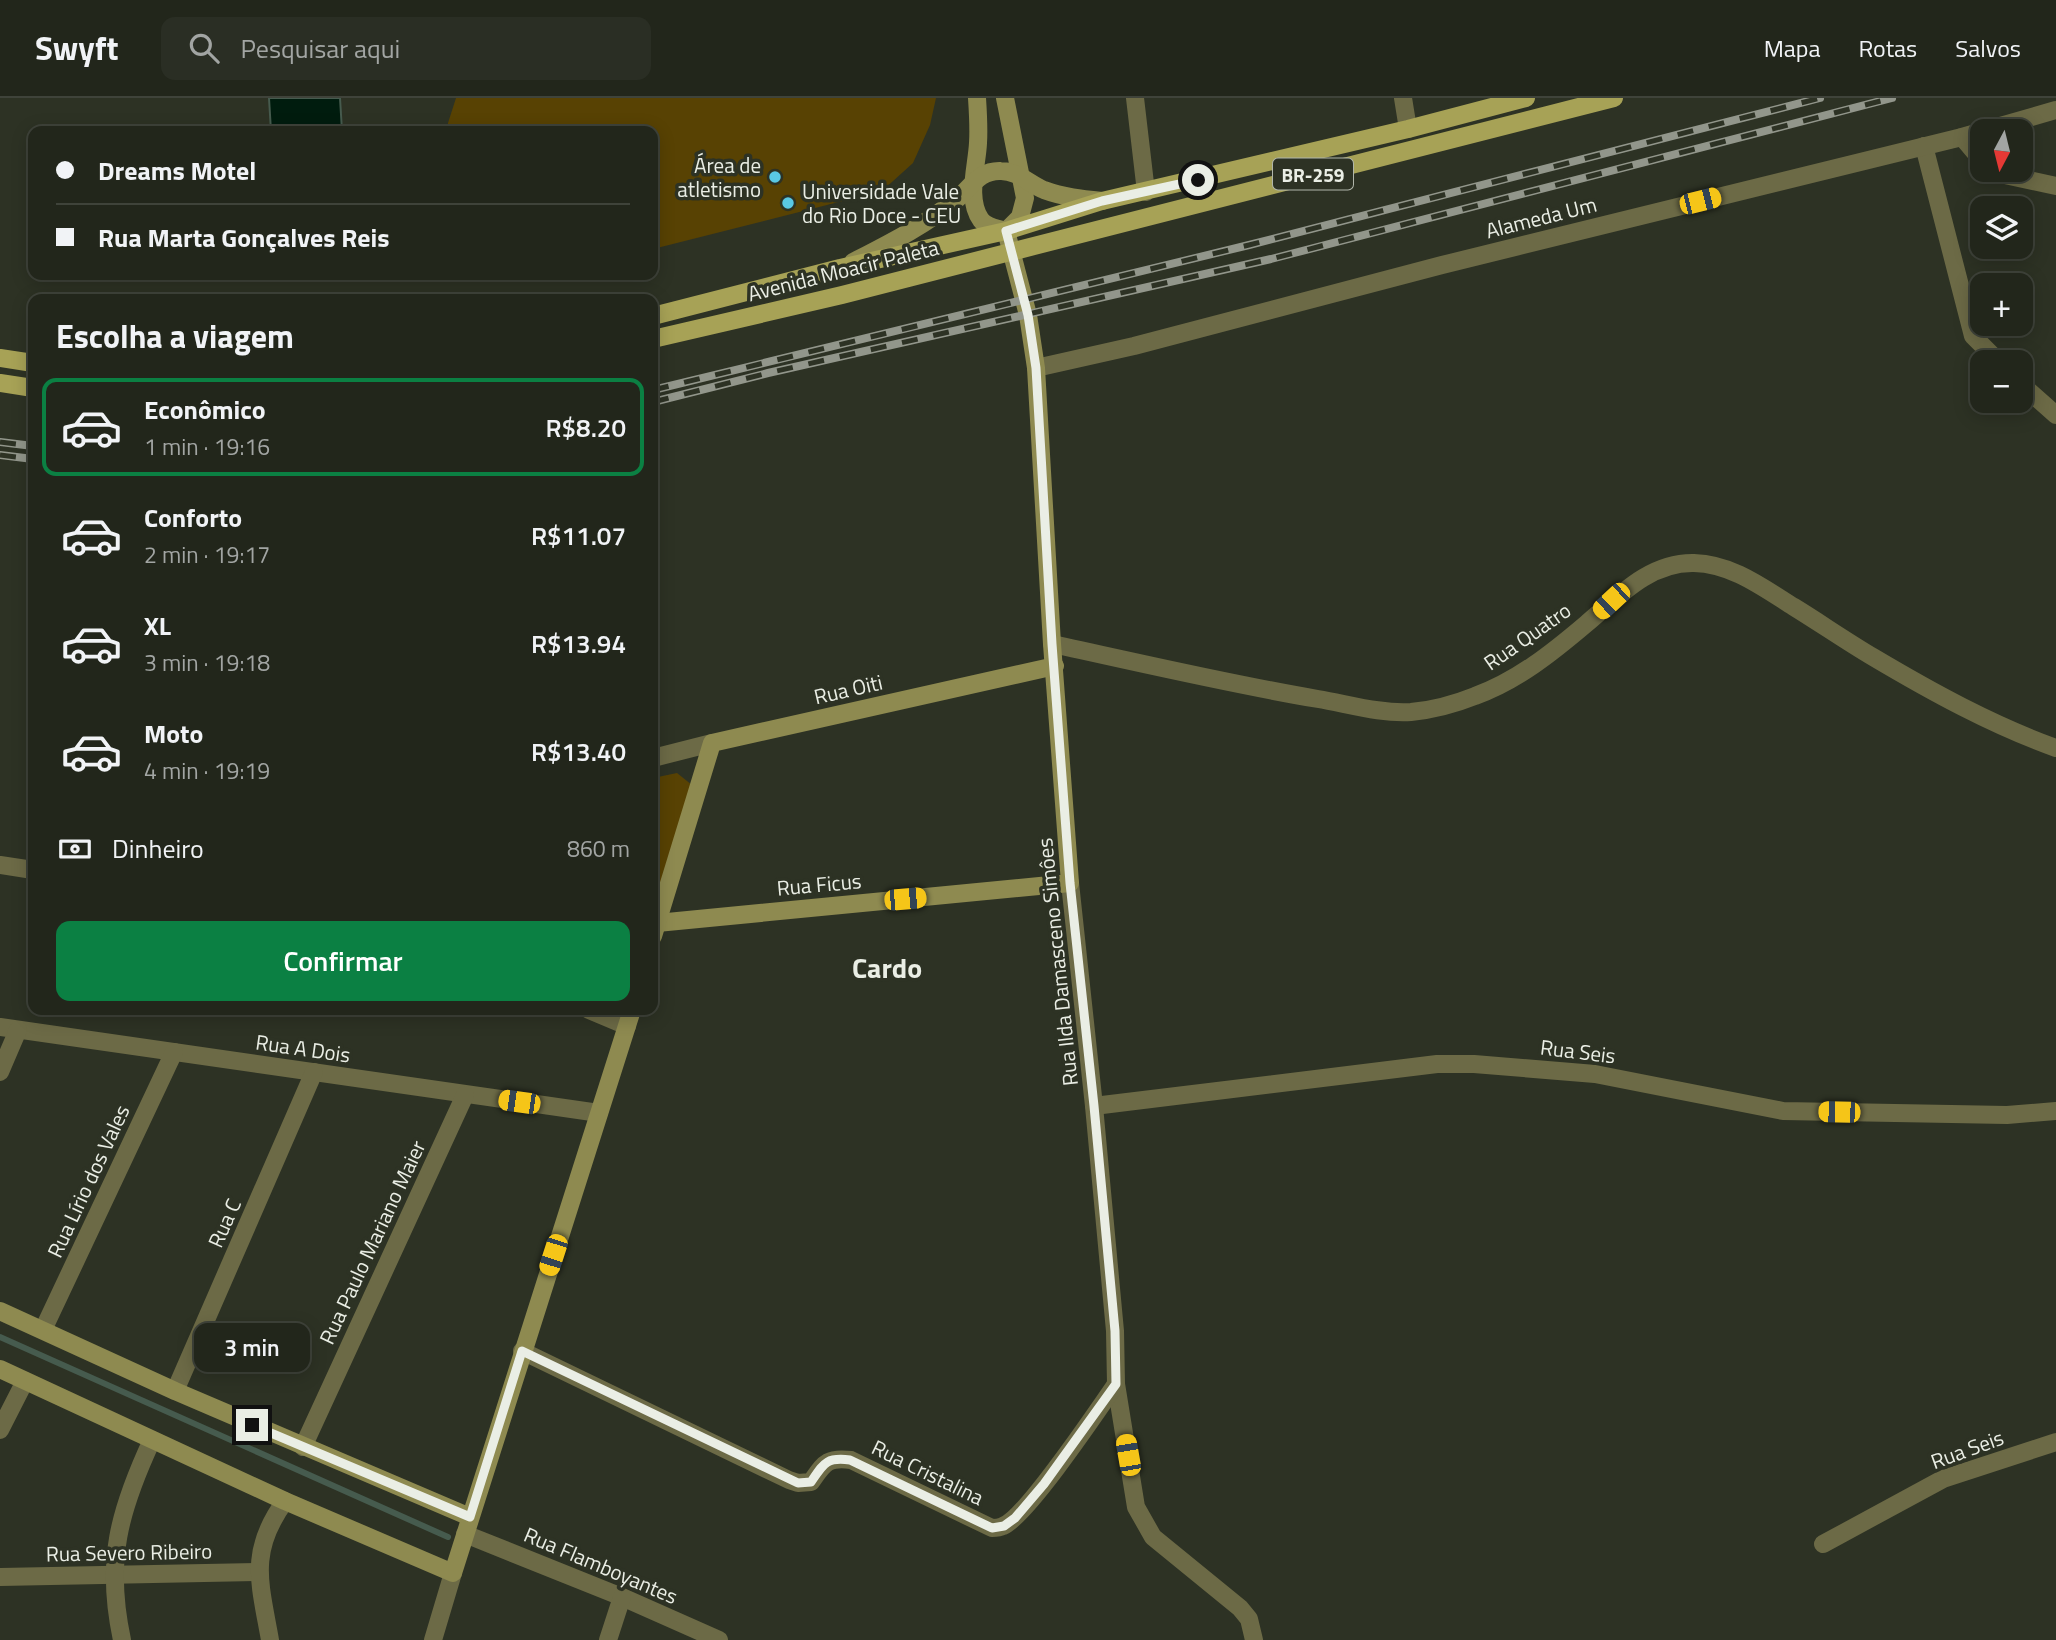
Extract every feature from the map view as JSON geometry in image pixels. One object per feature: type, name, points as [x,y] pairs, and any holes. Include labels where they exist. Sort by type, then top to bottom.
[{"type":"main road","name":"Avenida Moacir Paleta","points":[[658,315],[840,268],[1006,231],[1102,201],[1408,129],[1526,98]]},
{"type":"main road","name":"Avenida Moacir Paleta","points":[[658,338],[842,295],[1614,98]]},
{"type":"main road","points":[[0,358],[28,362]]},
{"type":"main road","points":[[0,383],[28,387]]},
{"type":"street","points":[[977,98],[978,142],[974,197],[981,219],[988,226],[1006,231],[1020,217],[1024,207],[1022,178],[1005,98]]},
{"type":"street","points":[[1135,98],[1146,192]]},
{"type":"street","points":[[1403,98],[1408,129]]},
{"type":"street","name":"Alameda Um","points":[[1036,368],[1111,352],[1442,265],[1962,137],[2056,110]]},
{"type":"street","points":[[1962,137],[1970,147]]},
{"type":"street","points":[[1924,146],[1973,337],[1987,350]]},
{"type":"street","points":[[840,268],[910,233],[959,197],[985,172],[1013,172],[1041,189],[1058,195],[1102,201]]},
{"type":"street","points":[[2034,181],[2056,186]]},
{"type":"street","name":"Rua Ilda Damasceno Simôes","points":[[1006,231],[1028,315],[1036,368],[1052,644],[1070,883],[1115,1331],[1116,1384],[1136,1507],[1153,1537],[1250,1619],[1254,1640]]},
{"type":"street","points":[[0,352],[28,362]]},
{"type":"street","points":[[2033,395],[2056,415]]},
{"type":"street","name":"Rua Quatro","points":[[1052,644],[1285,693],[1386,711],[1411,712],[1447,706],[1512,679],[1560,645],[1611,601],[1660,567],[1692,563],[1718,565],[1756,582],[1873,657],[1957,705],[2010,732],[2056,748]]},
{"type":"street","name":"Rua Oiti","points":[[658,757],[1055,666]]},
{"type":"street","points":[[658,919],[712,743]]},
{"type":"street","points":[[0,865],[28,869]]},
{"type":"street","name":"Rua Ficus","points":[[658,929],[1070,883]]},
{"type":"street","points":[[433,1640],[467,1525],[629,1018]]},
{"type":"street","name":"Rua A Dois","points":[[0,1027],[599,1113]]},
{"type":"street","points":[[0,1072],[18,1030]]},
{"type":"street","name":"Rua Lírio dos Vales","points":[[43,1330],[174,1052]]},
{"type":"street","name":"Rua Seis","points":[[1094,1106],[1437,1064],[1474,1064],[1595,1074],[1783,1111],[2007,1115],[2056,1111]]},
{"type":"street","name":"Rua C","points":[[175,1391],[314,1072]]},
{"type":"street","name":"Rua Paulo Mariano Maier","points":[[303,1447],[465,1094]]},
{"type":"street","points":[[0,1311],[303,1447],[467,1525]]},
{"type":"street","name":"Rua Cristalina","points":[[522,1351],[798,1483],[811,1482],[827,1461],[837,1458],[850,1460],[992,1528],[1004,1526],[1015,1518],[1044,1484],[1116,1384]]},
{"type":"street","points":[[0,1369],[285,1501],[453,1573]]},
{"type":"street","points":[[0,1430],[25,1381]]},
{"type":"street","points":[[122,1640],[113,1575],[120,1528],[129,1490],[152,1440]]},
{"type":"street","name":"Rua Seis","points":[[1823,1544],[1943,1479],[2056,1442]]},
{"type":"street","points":[[270,1640],[258,1572],[264,1539],[273,1518],[285,1501]]},
{"type":"street","name":"Rua Flamboyantes","points":[[467,1525],[719,1640]]},
{"type":"street","name":"Rua Severo Ribeiro","points":[[0,1577],[258,1572]]},
{"type":"street","points":[[608,1640],[622,1597]]},
{"type":"shaded area","points":[[269,98],[340,98],[342,126],[271,126]]},
{"type":"shaded area","name":"Área de atletismo","points":[[456,98],[936,98],[930,125],[913,163],[882,191],[658,248],[658,126],[448,126]]},
{"type":"shaded area","points":[[677,773],[692,785],[658,899],[658,777]]},
{"type":"waterway","points":[[0,1337],[448,1537]]},
{"type":"railway","points":[[658,389],[1249,245],[1820,98]]},
{"type":"railway","points":[[658,401],[768,373],[1271,259],[1892,98]]},
{"type":"railway","points":[[0,442],[28,445]]},
{"type":"railway","points":[[0,455],[28,458]]},
{"type":"place","name":"Área de atletismo","points":[[775,177]]},
{"type":"place","name":"Universidade Vale do Rio Doce - CEU","points":[[788,203]]},
{"type":"district","name":"Cardo","points":[[887,967]]},
{"type":"route","points":[[252,1425],[470,1517],[522,1351],[798,1483],[811,1482],[827,1461],[837,1458],[850,1460],[992,1528],[1004,1526],[1015,1518],[1044,1484],[1116,1384],[1115,1338],[1070,883],[1052,644],[1036,368],[1028,315],[1006,231],[1102,201],[1198,180]]}]
